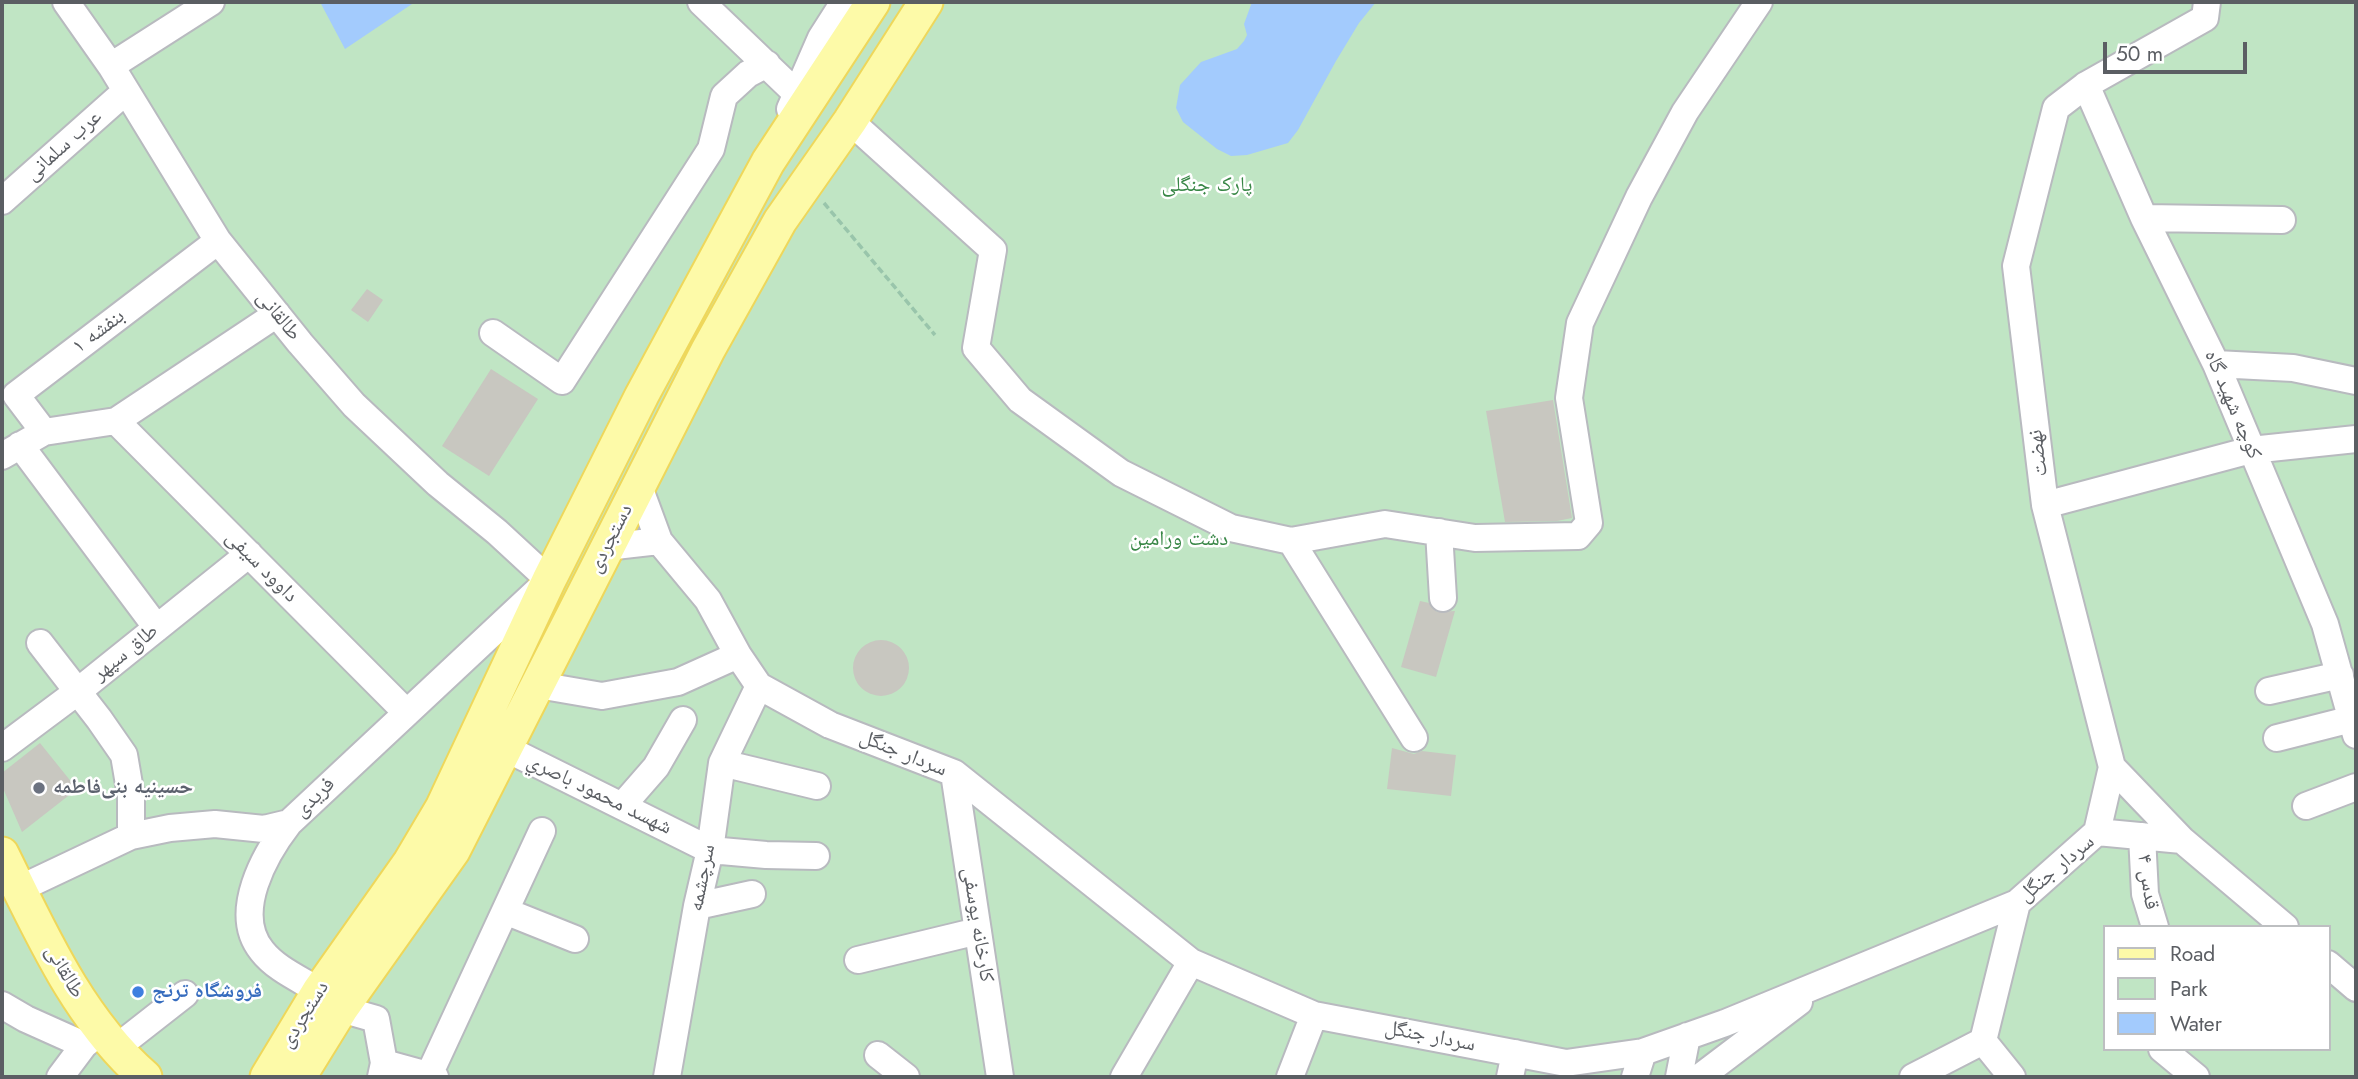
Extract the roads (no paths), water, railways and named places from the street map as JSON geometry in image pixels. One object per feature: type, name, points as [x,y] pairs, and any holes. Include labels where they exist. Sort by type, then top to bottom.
[{"type":"main road","name":"دستجردی","points":[[299,1077],[330,1000],[442,808],[549,580],[642,395],[768,162],[873,2]]},
{"type":"main road","name":"دستجردی","points":[[267,1077],[453,851],[708,350],[780,222],[850,121],[926,2]]},
{"type":"main road","name":"طالقانی","points":[[2,854],[101,1041],[145,1077]]},
{"type":"street","name":"طالقانی","points":[[66,2],[111,66],[218,241],[277,314],[354,405],[438,484],[497,532],[549,580]]},
{"type":"street","points":[[111,66],[211,2]]},
{"type":"street","points":[[701,2],[797,94]]},
{"type":"street","points":[[768,162],[821,38],[844,2]]},
{"type":"street","points":[[850,121],[993,250],[976,348],[1020,400],[1121,473],[1231,528],[1291,541],[1385,524],[1475,538],[1578,536],[1589,523],[1569,398],[1580,323],[1639,197],[1685,112],[1759,2]]},
{"type":"street","name":"نهضت","points":[[2097,832],[2112,767],[2045,505],[2016,266],[2056,108],[2085,85],[2205,18],[2207,2]]},
{"type":"street","points":[[493,332],[562,381],[711,149],[724,96],[748,74],[767,64]]},
{"type":"street","name":"کوچه شهید گاه","points":[[2085,85],[2144,218],[2216,363],[2325,624],[2354,727]]},
{"type":"street","name":"عرب سلمانی","points":[[2,201],[126,91]]},
{"type":"street","points":[[2144,218],[2282,220]]},
{"type":"street","name":"بنفشه ۱","points":[[44,432],[16,395],[218,241]]},
{"type":"street","points":[[157,628],[11,451],[44,432],[116,421],[277,314]]},
{"type":"street","points":[[2216,363],[2292,368],[2356,382]]},
{"type":"street","name":"داوود سیفی","points":[[116,421],[406,712]]},
{"type":"street","points":[[2045,505],[2251,450],[2356,439]]},
{"type":"street","name":"سردار جنگل","points":[[638,484],[659,541],[708,600],[738,655],[759,686],[830,725],[954,773],[1191,962],[1314,1015],[1512,1065],[1566,1063],[1643,1052],[1826,982],[2017,903],[2097,832],[2182,840]]},
{"type":"street","points":[[1439,532],[1443,598]]},
{"type":"street","points":[[607,547],[659,541]]},
{"type":"street","points":[[1291,541],[1414,738]]},
{"type":"street","name":"طاق سپهر","points":[[2,748],[78,692],[249,554]]},
{"type":"street","name":"فریدی","points":[[19,889],[131,836],[170,828],[215,824],[264,829],[289,823],[549,580]]},
{"type":"street","points":[[40,643],[124,755],[131,796],[131,836]]},
{"type":"street","points":[[538,685],[602,696],[678,682],[738,655]]},
{"type":"street","points":[[2269,691],[2340,675]]},
{"type":"street","name":"سرچشمه","points":[[667,1077],[697,906],[710,850],[722,763],[759,686]]},
{"type":"street","points":[[622,806],[656,767],[683,720]]},
{"type":"street","points":[[2277,738],[2354,727]]},
{"type":"street","name":"شهسد محمود باصري","points":[[505,748],[710,850],[816,856]]},
{"type":"street","points":[[722,763],[817,786]]},
{"type":"street","points":[[2112,767],[2182,840],[2282,925]]},
{"type":"street","name":"کارخانه یوسفی","points":[[954,773],[1000,1077]]},
{"type":"street","points":[[2306,806],[2356,787]]},
{"type":"street","points":[[289,823],[271,848],[258,876],[251,904],[252,933],[262,951],[330,1000],[376,1019],[382,1070],[432,1076],[542,831]]},
{"type":"street","name":"قدس ۴","points":[[2142,836],[2145,894],[2154,925]]},
{"type":"street","points":[[697,906],[752,894]]},
{"type":"street","points":[[1913,1077],[1983,1041],[2017,903]]},
{"type":"street","points":[[505,911],[575,939]]},
{"type":"street","points":[[858,960],[978,931]]},
{"type":"street","points":[[1124,1077],[1191,962]]},
{"type":"street","points":[[2330,966],[2356,988]]},
{"type":"street","points":[[1700,1077],[1826,982]]},
{"type":"street","points":[[60,1077],[101,1041],[185,994]]},
{"type":"street","points":[[2,1005],[26,1019],[101,1041]]},
{"type":"street","points":[[1290,1077],[1314,1015]]},
{"type":"street","points":[[1679,1077],[1687,1036]]},
{"type":"street","points":[[1983,1041],[2012,1077]]},
{"type":"street","points":[[2164,1051],[2196,1077]]},
{"type":"street","points":[[1635,1077],[1643,1052]]},
{"type":"street","points":[[878,1055],[906,1077]]},
{"type":"water","points":[[320,2],[415,2],[345,49]]},
{"type":"water","points":[[1252,2],[1376,2],[1359,23],[1288,143],[1247,155],[1231,156],[1217,149],[1183,122],[1176,108],[1180,85],[1201,62],[1237,49],[1244,41],[1247,35],[1244,24]]},
{"type":"place","name":"حسینیه بنی‌فاطمه","points":[[39,788]]},
{"type":"place","name":"فروشگاه ترنج","points":[[138,992]]},
{"type":"park label","name":"پارک جنگلی","points":[[1207,186]]},
{"type":"park label","name":"دشت ورامین","points":[[1179,540]]}]
